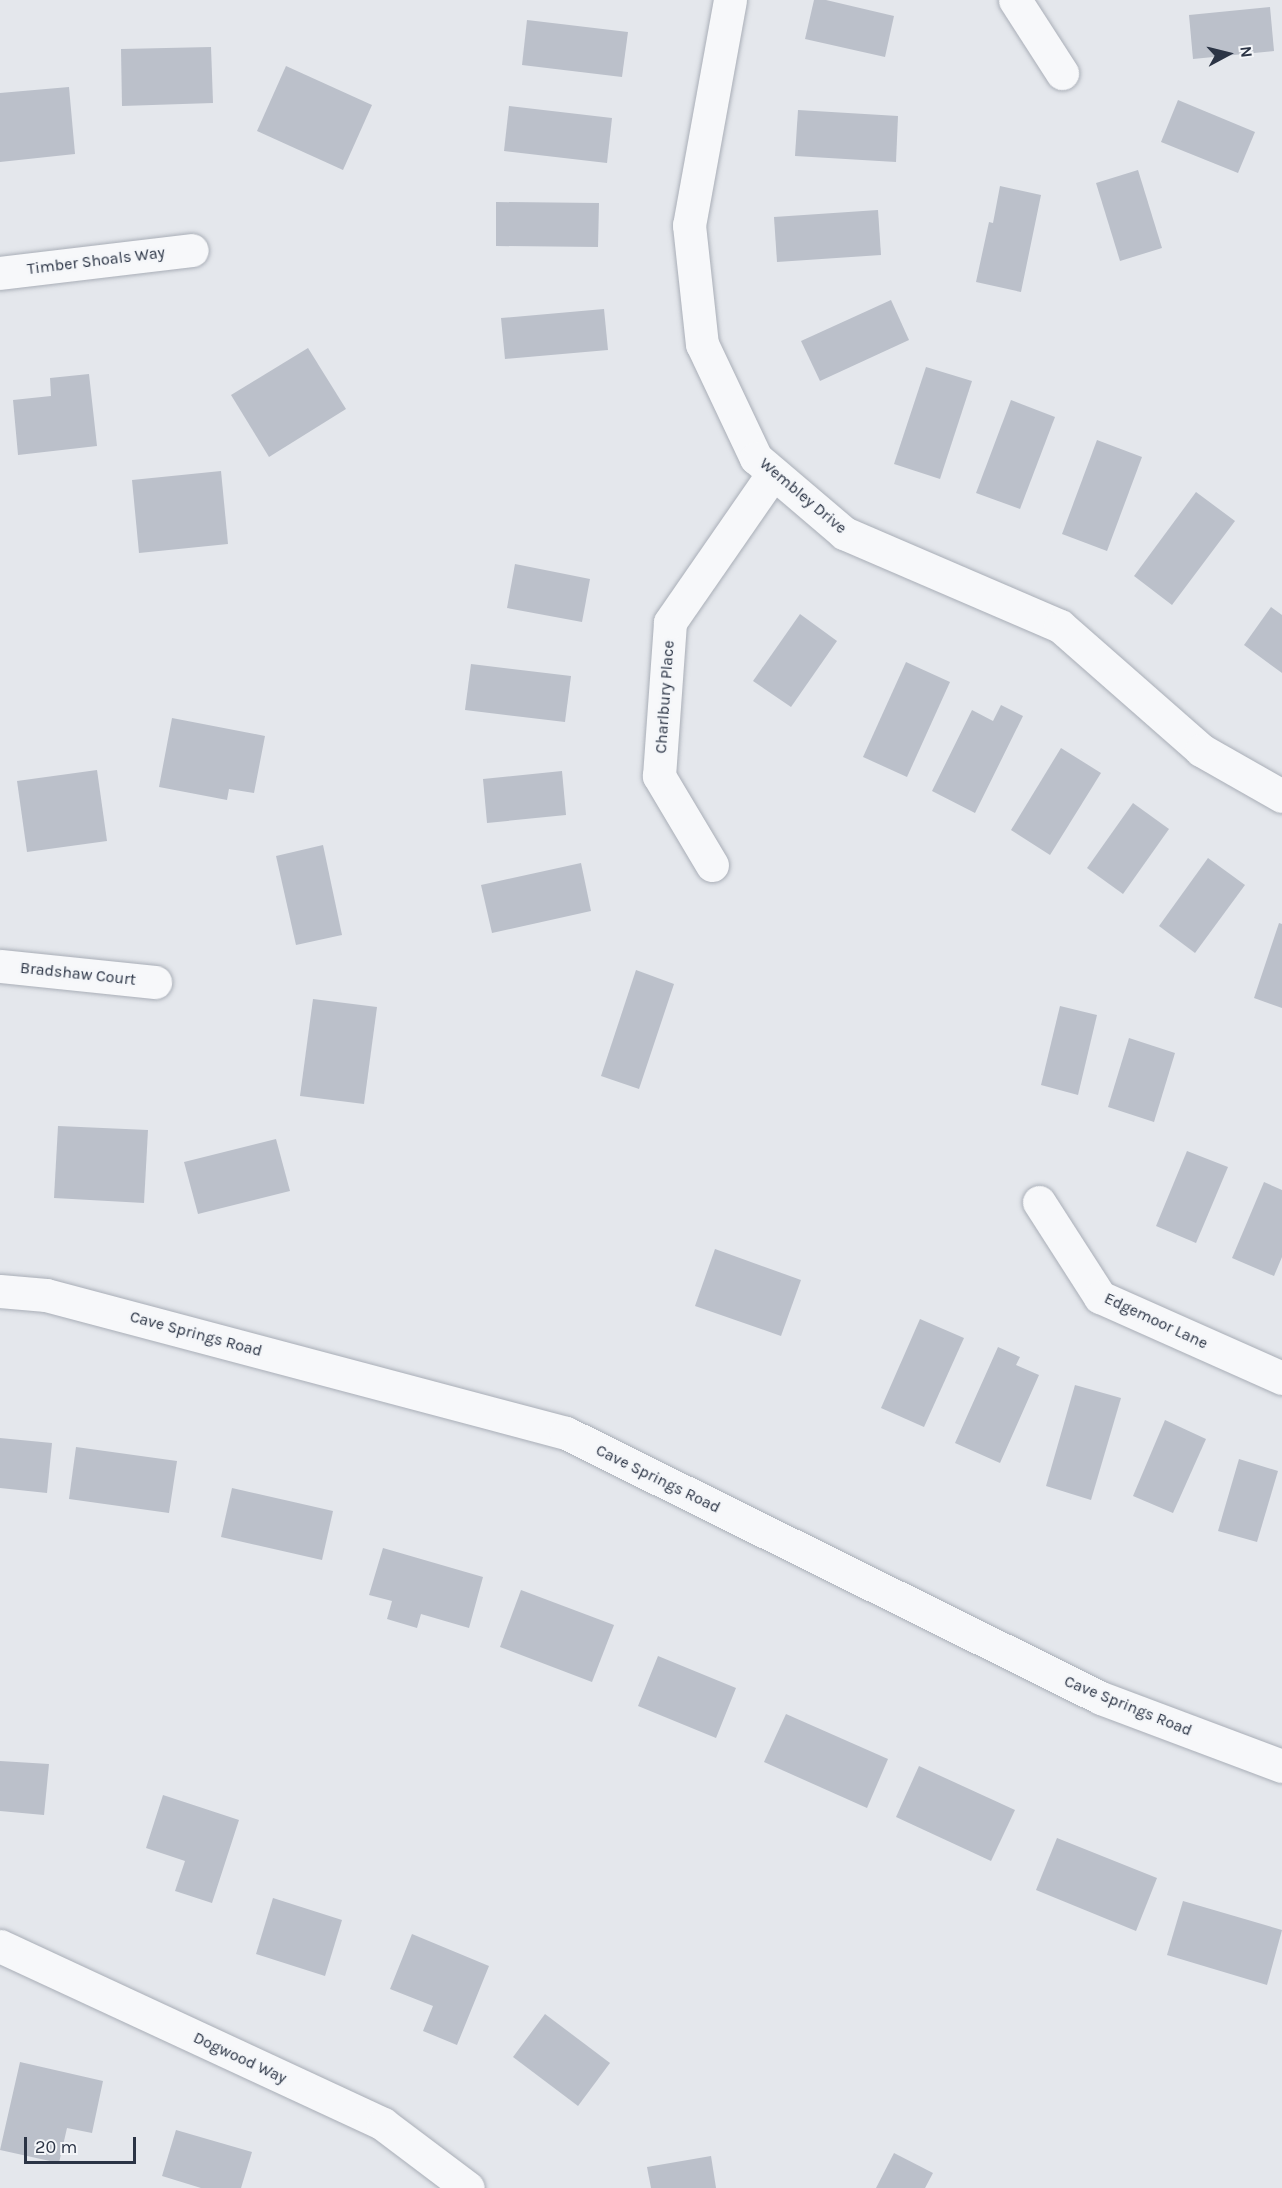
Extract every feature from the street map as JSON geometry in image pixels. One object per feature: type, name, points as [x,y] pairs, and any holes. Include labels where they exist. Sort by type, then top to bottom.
[{"type":"street","name":"Wembley Drive","points":[[730,0],[688,225],[702,344],[756,458],[844,534],[1060,626],[1201,750],[1282,796]]},
{"type":"street","points":[[1015,0],[1062,73]]},
{"type":"street","name":"Timber Shoals Way","points":[[0,273],[192,250]]},
{"type":"street","name":"Charlbury Place","points":[[712,865],[658,776],[670,622],[772,473]]},
{"type":"street","name":"Bradshaw Court","points":[[0,966],[155,982]]},
{"type":"street","name":"Edgemoor Lane","points":[[1039,1202],[1100,1297],[1282,1378]]},
{"type":"street","name":"Cave Springs Road","points":[[0,1291],[46,1294],[566,1433],[1101,1698],[1282,1766]]},
{"type":"street","name":"Dogwood Way","points":[[0,1946],[383,2124],[468,2188]]},
{"type":"building","points":[[814,0],[826,0],[894,16],[885,57],[805,39]]},
{"type":"building","points":[[1270,7],[1274,51],[1193,59],[1189,15]]},
{"type":"building","points":[[527,20],[628,32],[622,77],[522,65]]},
{"type":"building","points":[[211,47],[213,103],[122,106],[121,49]]},
{"type":"building","points":[[286,66],[372,105],[343,170],[257,131]]},
{"type":"building","points":[[69,87],[75,154],[0,162],[0,93]]},
{"type":"building","points":[[1178,100],[1255,132],[1238,173],[1161,142]]},
{"type":"building","points":[[509,106],[612,118],[607,163],[504,151]]},
{"type":"building","points":[[798,110],[898,116],[896,162],[795,156]]},
{"type":"building","points":[[1138,170],[1162,248],[1120,261],[1096,183]]},
{"type":"building","points":[[1000,186],[1041,195],[1021,292],[976,282],[989,222],[993,223]]},
{"type":"building","points":[[496,202],[599,203],[598,247],[496,246]]},
{"type":"building","points":[[878,210],[881,255],[777,262],[774,217]]},
{"type":"building","points":[[891,300],[909,340],[820,381],[801,341]]},
{"type":"building","points":[[604,309],[608,350],[505,359],[501,318]]},
{"type":"building","points":[[308,348],[346,409],[269,457],[231,395]]},
{"type":"building","points":[[926,367],[972,381],[940,479],[894,464]]},
{"type":"building","points":[[89,374],[97,446],[18,455],[13,400],[51,396],[50,378]]},
{"type":"building","points":[[1011,400],[1055,417],[1020,509],[976,493]]},
{"type":"building","points":[[1097,440],[1142,457],[1107,551],[1062,534]]},
{"type":"building","points":[[221,471],[228,544],[139,553],[132,480]]},
{"type":"building","points":[[1196,492],[1235,521],[1172,605],[1134,576]]},
{"type":"building","points":[[515,564],[590,579],[582,622],[507,608]]},
{"type":"building","points":[[1271,607],[1282,615],[1282,673],[1244,645]]},
{"type":"building","points":[[800,614],[837,641],[791,707],[753,681]]},
{"type":"building","points":[[906,662],[950,682],[907,777],[863,757]]},
{"type":"building","points":[[471,664],[571,676],[565,722],[465,710]]},
{"type":"building","points":[[1001,705],[1023,716],[975,813],[932,791],[972,710],[993,721]]},
{"type":"building","points":[[172,718],[265,736],[254,793],[229,789],[227,800],[159,787]]},
{"type":"building","points":[[1061,748],[1101,773],[1050,855],[1011,830]]},
{"type":"building","points":[[97,770],[107,841],[27,852],[17,781]]},
{"type":"building","points":[[562,771],[566,815],[487,823],[483,779]]},
{"type":"building","points":[[1133,803],[1169,829],[1123,894],[1087,868]]},
{"type":"building","points":[[323,845],[342,935],[296,945],[276,856]]},
{"type":"building","points":[[1208,858],[1245,885],[1195,953],[1159,926]]},
{"type":"building","points":[[581,863],[591,911],[492,933],[481,885]]},
{"type":"building","points":[[1279,923],[1282,924],[1282,1008],[1254,998]]},
{"type":"building","points":[[636,970],[674,984],[639,1089],[601,1076]]},
{"type":"building","points":[[313,999],[377,1007],[364,1104],[300,1096]]},
{"type":"building","points":[[1060,1006],[1097,1015],[1078,1095],[1041,1085]]},
{"type":"building","points":[[1129,1038],[1175,1053],[1154,1122],[1108,1107]]},
{"type":"building","points":[[58,1126],[148,1130],[144,1203],[54,1198]]},
{"type":"building","points":[[276,1139],[290,1191],[198,1214],[184,1162]]},
{"type":"building","points":[[1187,1151],[1228,1167],[1196,1243],[1156,1226]]},
{"type":"building","points":[[1264,1182],[1282,1190],[1282,1257],[1274,1276],[1232,1258]]},
{"type":"building","points":[[715,1249],[801,1280],[781,1336],[695,1306]]},
{"type":"building","points":[[920,1319],[964,1338],[924,1427],[881,1408]]},
{"type":"building","points":[[998,1347],[1020,1357],[1016,1365],[1039,1375],[1000,1463],[955,1443]]},
{"type":"building","points":[[1075,1385],[1121,1398],[1091,1500],[1046,1486]]},
{"type":"building","points":[[1165,1420],[1206,1439],[1173,1513],[1133,1496]]},
{"type":"building","points":[[0,1438],[52,1443],[47,1493],[0,1488]]},
{"type":"building","points":[[76,1447],[177,1461],[169,1513],[69,1499]]},
{"type":"building","points":[[1239,1459],[1278,1471],[1257,1542],[1218,1531]]},
{"type":"building","points":[[232,1488],[333,1511],[322,1560],[221,1537]]},
{"type":"building","points":[[383,1548],[483,1577],[469,1628],[421,1614],[417,1628],[387,1619],[392,1601],[369,1595]]},
{"type":"building","points":[[521,1590],[614,1625],[592,1682],[500,1647]]},
{"type":"building","points":[[658,1656],[736,1688],[716,1738],[638,1706]]},
{"type":"building","points":[[786,1714],[888,1759],[867,1808],[764,1762]]},
{"type":"building","points":[[0,1761],[49,1764],[44,1815],[0,1811]]},
{"type":"building","points":[[919,1766],[1015,1810],[991,1861],[896,1817]]},
{"type":"building","points":[[163,1795],[239,1820],[212,1903],[175,1891],[185,1861],[146,1848]]},
{"type":"building","points":[[1057,1838],[1157,1878],[1136,1931],[1036,1890]]},
{"type":"building","points":[[273,1898],[342,1920],[325,1976],[256,1954]]},
{"type":"building","points":[[1183,1901],[1282,1930],[1267,1985],[1167,1955]]},
{"type":"building","points":[[412,1934],[489,1966],[457,2045],[423,2031],[433,2006],[390,1989]]},
{"type":"building","points":[[545,2014],[610,2063],[578,2106],[513,2057]]},
{"type":"building","points":[[20,2062],[103,2081],[92,2133],[67,2128],[59,2163],[0,2150]]},
{"type":"building","points":[[176,2130],[252,2152],[241,2188],[201,2188],[162,2176]]},
{"type":"building","points":[[894,2153],[933,2173],[925,2188],[876,2188]]},
{"type":"building","points":[[711,2156],[716,2188],[651,2188],[647,2167]]}]
